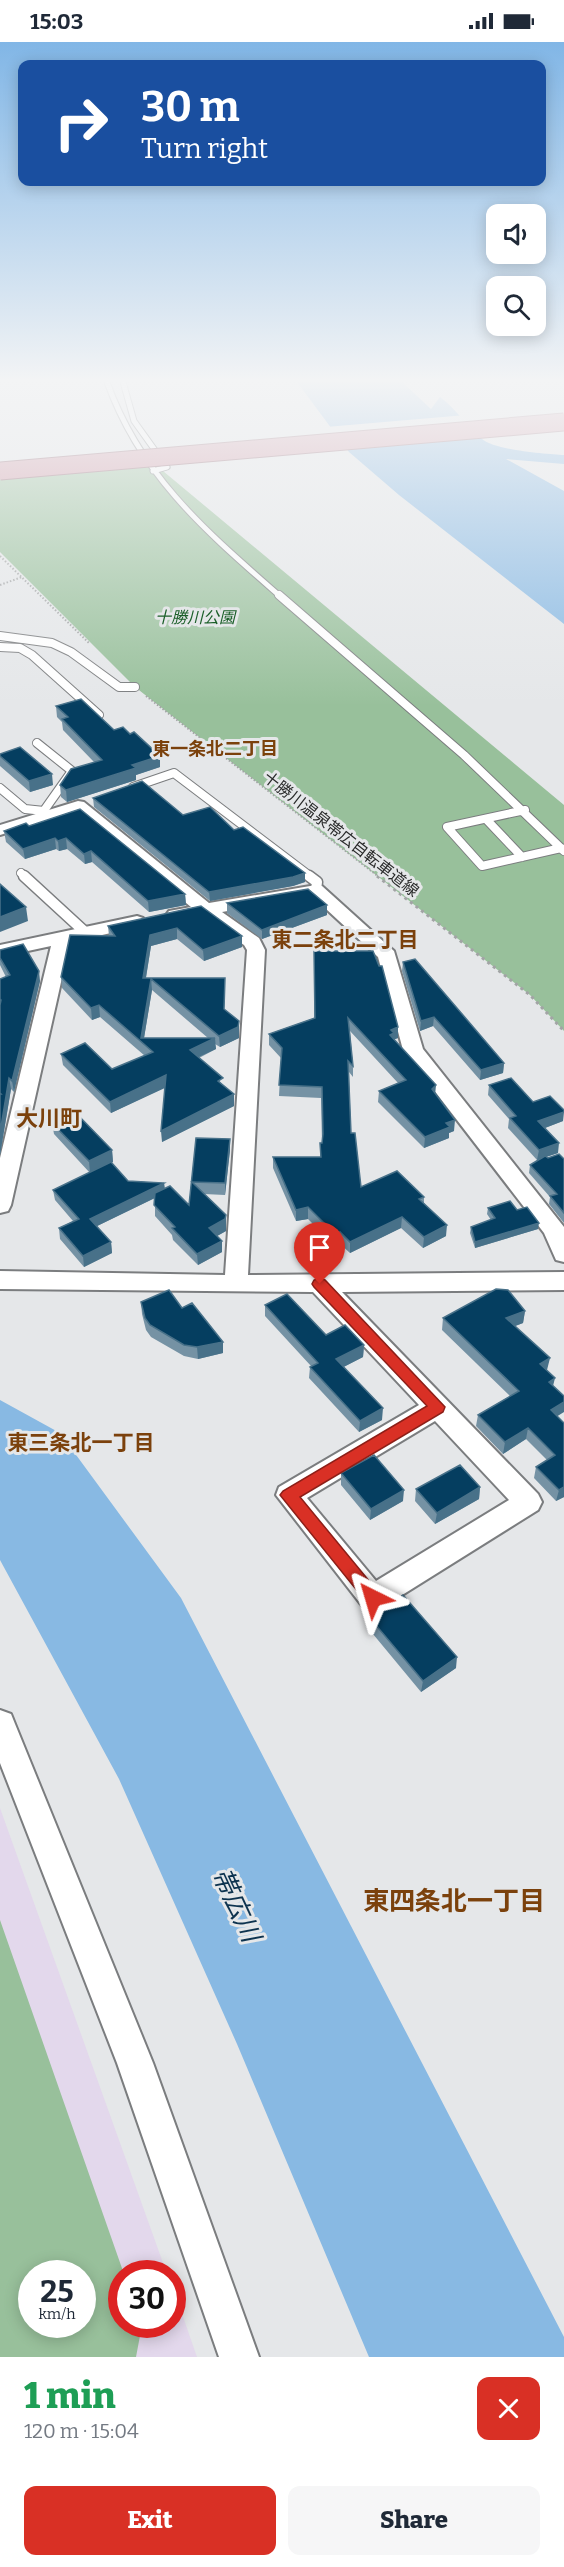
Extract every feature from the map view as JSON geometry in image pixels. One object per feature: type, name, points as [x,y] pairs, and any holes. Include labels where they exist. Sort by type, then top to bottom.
[{"type":"street","points":[[0,830],[41,815],[83,805],[205,909],[252,942],[256,950],[236,1284]]},
{"type":"street","points":[[0,951],[205,909],[316,890],[387,955],[413,1050],[554,1230],[564,1255],[562,1281],[236,1284],[0,1280]]},
{"type":"street","points":[[0,1205],[62,938]]},
{"type":"street","points":[[320,1284],[528,1502],[373,1598],[288,1495],[437,1407]]},
{"type":"street","points":[[0,1724],[135,2063],[238,2357]]},
{"type":"lane","points":[[168,490],[184,510],[252,571],[446,738],[525,810],[562,850]]},
{"type":"lane","points":[[0,636],[52,643],[71,652],[119,687],[135,687]]},
{"type":"lane","points":[[0,647],[20,648],[32,655],[99,715]]},
{"type":"lane","points":[[0,788],[25,809],[41,815],[72,771],[37,743]]},
{"type":"lane","points":[[121,792],[174,773],[317,882],[316,890]]},
{"type":"lane","points":[[525,810],[447,827],[482,866],[562,850]]},
{"type":"lane","points":[[486,819],[522,857]]},
{"type":"lane","points":[[21,873],[86,933]]},
{"type":"path","points":[[0,556],[94,648]]},
{"type":"path","points":[[0,562],[6,562]]},
{"type":"path","points":[[0,585],[22,577]]},
{"type":"path","name":"十勝川温泉帯広自転車道線","points":[[135,687],[530,994],[564,1031]]},
{"type":"shaded area","points":[[0,1808],[162,2260],[108,2260],[108,2338],[186,2338],[186,2325],[197,2357],[0,2357]]},
{"type":"green space","name":"十勝川公園","points":[[0,490],[186,490],[564,805],[564,1031],[530,995],[135,687],[0,552]]},
{"type":"green space","points":[[0,1920],[119,2260],[108,2260],[108,2338],[140,2338],[136,2357],[0,2357]]},
{"type":"water","points":[[393,490],[564,491],[564,624]]},
{"type":"water","name":"帯広川","points":[[0,1400],[60,1433],[181,1598],[564,2337],[564,2357],[369,2357],[237,2044],[119,1779],[0,1560]]},
{"type":"building","points":[[81,699],[114,730],[123,727],[130,734],[134,732],[160,756],[132,765],[136,768],[66,790],[60,785],[71,769],[102,760],[62,719],[68,717],[56,706]]},
{"type":"building","points":[[20,747],[52,774],[29,781],[0,756],[0,754]]},
{"type":"building","points":[[142,781],[183,815],[210,807],[234,830],[243,827],[305,873],[209,892],[93,798]]},
{"type":"building","points":[[80,809],[185,894],[148,901],[91,851],[84,854],[66,838],[58,841],[55,838],[23,849],[4,831],[26,823],[29,826]]},
{"type":"building","points":[[0,884],[26,907],[0,917]]},
{"type":"building","points":[[308,889],[327,905],[262,930],[227,903]]},
{"type":"building","points":[[201,906],[242,936],[203,950],[177,928],[150,935],[143,978],[225,978],[224,1009],[239,1021],[238,1027],[219,1036],[151,979],[141,1038],[215,1038],[190,1050],[223,1078],[218,1081],[234,1094],[161,1131],[166,1075],[110,1102],[61,1054],[85,1043],[112,1069],[153,1052],[99,1005],[91,1008],[61,977],[70,935],[115,936],[108,926]]},
{"type":"building","points":[[23,944],[39,971],[12,1081],[9,1078],[0,1133],[0,979],[10,975],[0,958],[0,950]]},
{"type":"building","points":[[314,951],[373,951],[379,966],[382,966],[398,1027],[391,1030],[394,1033],[390,1035],[436,1085],[432,1089],[455,1120],[446,1123],[450,1127],[425,1137],[379,1091],[406,1080],[348,1018],[353,1066],[348,1061],[351,1133],[355,1133],[361,1187],[397,1171],[424,1197],[419,1199],[447,1225],[424,1237],[402,1217],[350,1242],[340,1232],[335,1234],[308,1207],[296,1210],[273,1157],[321,1157],[322,1087],[279,1085],[282,1048],[269,1034],[315,1018]]},
{"type":"building","points":[[415,959],[504,1063],[481,1070],[434,1017],[421,1021],[403,962]]},
{"type":"building","points":[[511,1078],[533,1102],[550,1096],[564,1110],[564,1112],[538,1121],[559,1143],[539,1150],[510,1118],[516,1116],[489,1085]]},
{"type":"building","points":[[75,1112],[112,1150],[89,1161],[52,1123]]},
{"type":"building","points":[[196,1138],[230,1139],[225,1183],[192,1182],[226,1215],[225,1219],[209,1228],[222,1241],[197,1254],[154,1205],[155,1193],[170,1186],[189,1205]]},
{"type":"building","points":[[559,1154],[564,1159],[564,1213],[550,1196],[557,1194],[530,1165],[545,1156],[548,1158]]},
{"type":"building","points":[[111,1162],[128,1181],[164,1183],[90,1219],[111,1242],[83,1256],[59,1228],[79,1219],[53,1190]]},
{"type":"building","points":[[510,1201],[517,1210],[527,1207],[539,1223],[475,1242],[471,1227],[495,1218],[488,1208]]},
{"type":"building","points":[[496,1289],[508,1290],[525,1311],[506,1318],[550,1358],[540,1364],[555,1378],[549,1382],[564,1396],[564,1402],[551,1410],[564,1423],[564,1487],[559,1490],[536,1467],[555,1455],[528,1428],[505,1442],[478,1415],[519,1391],[443,1318]]},
{"type":"building","points":[[169,1290],[182,1308],[192,1303],[223,1342],[197,1347],[184,1345],[150,1325],[145,1318],[141,1302]]},
{"type":"building","points":[[287,1294],[326,1335],[345,1325],[364,1345],[336,1359],[383,1408],[360,1421],[310,1367],[318,1363],[265,1305]]},
{"type":"building","points":[[374,1455],[404,1490],[371,1509],[341,1473]]},
{"type":"building","points":[[460,1465],[480,1487],[437,1513],[416,1489]]},
{"type":"building","points":[[403,1595],[457,1657],[423,1681],[369,1617]]},
{"type":"district","name":"東一条北二丁目","points":[[215,749]]},
{"type":"district","name":"東二条北二丁目","points":[[345,940]]},
{"type":"district","name":"大川町","points":[[49,1118]]},
{"type":"district","name":"東三条北一丁目","points":[[81,1443]]},
{"type":"district","name":"東四条北一丁目","points":[[454,1901]]},
{"type":"route","points":[[320,1284],[437,1407],[288,1495],[373,1598]]}]
